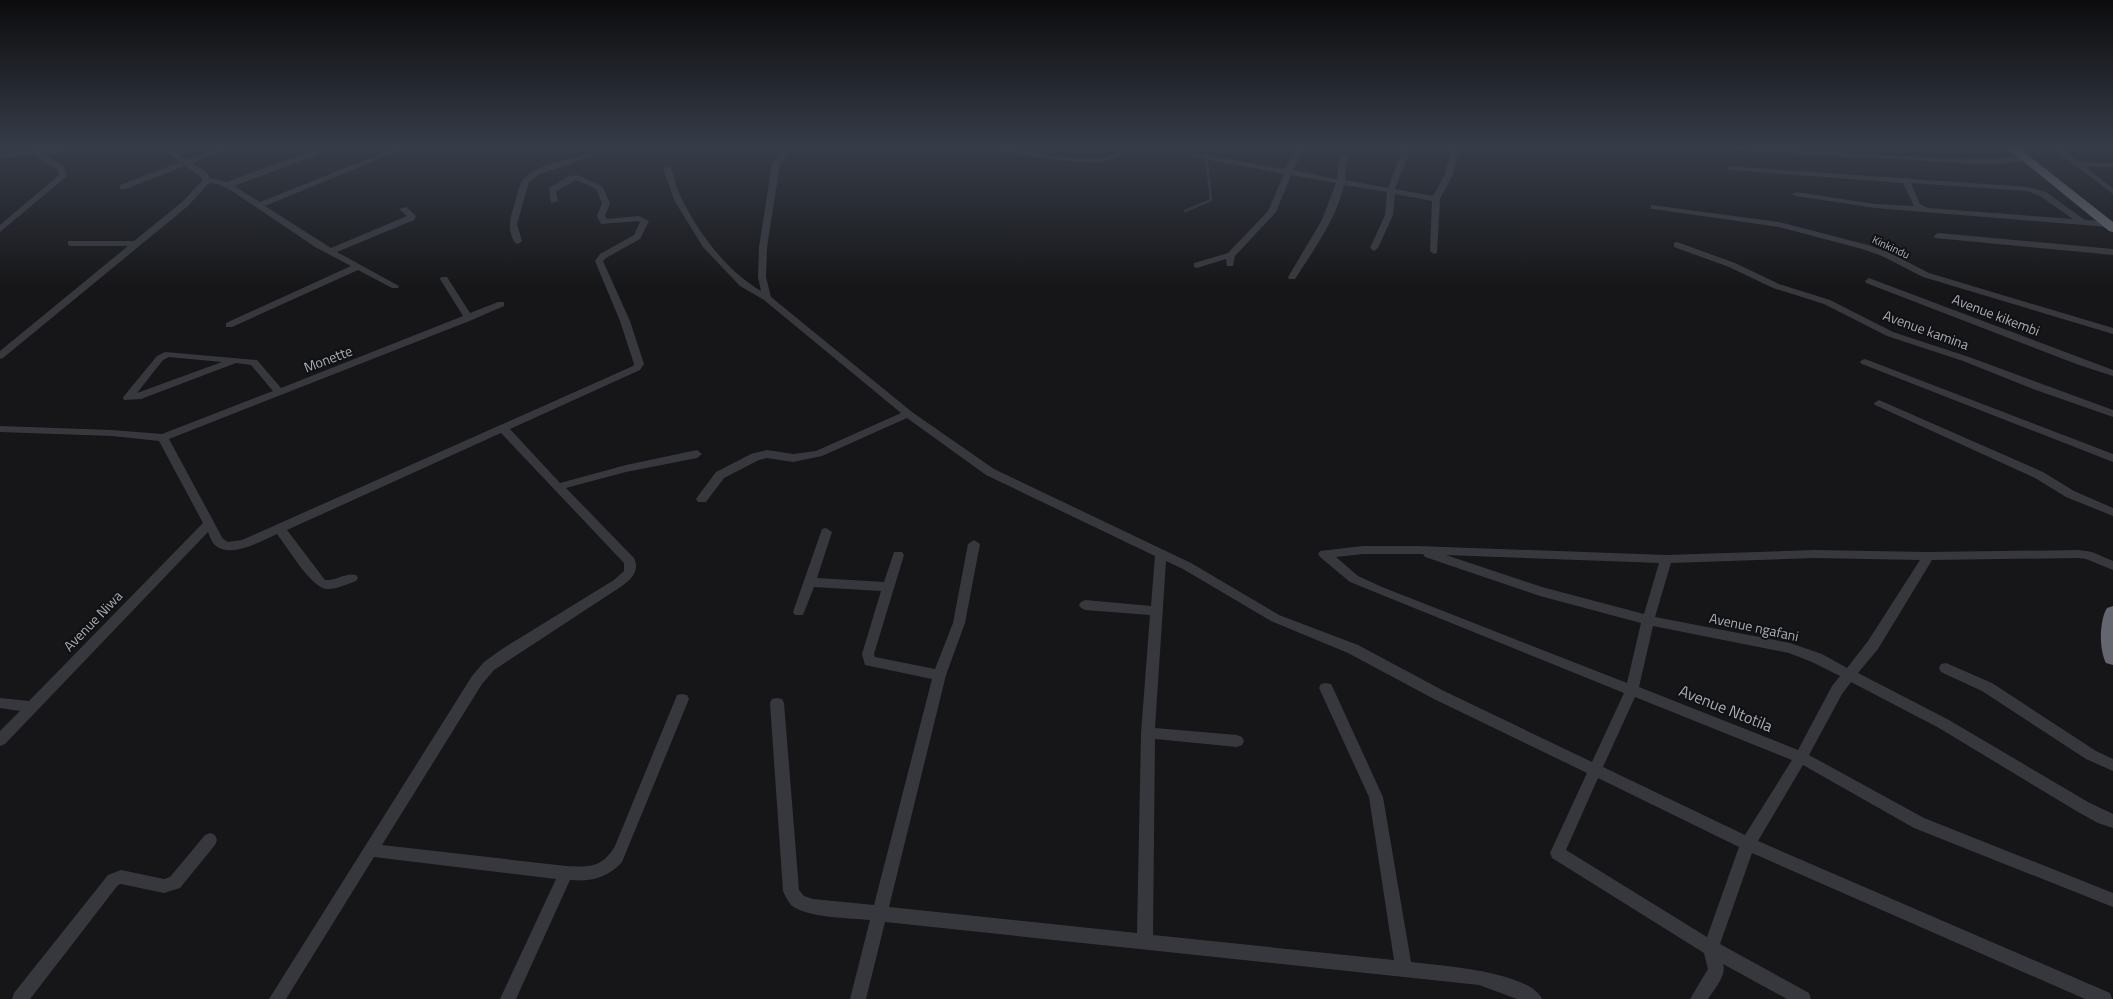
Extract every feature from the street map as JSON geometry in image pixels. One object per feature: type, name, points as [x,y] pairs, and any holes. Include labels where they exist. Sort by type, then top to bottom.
[{"type":"highway","points":[[2070,195],[2110,226]]},
{"type":"highway","points":[[2113,613],[2111,628],[2113,658]]},
{"type":"street","points":[[0,229],[41,195]]},
{"type":"street","points":[[0,356],[194,195]]},
{"type":"street","points":[[242,195],[318,245],[332,251],[356,267],[395,286]]},
{"type":"street","points":[[259,206],[287,195]]},
{"type":"street","points":[[518,241],[512,226],[522,195]]},
{"type":"street","points":[[553,195],[554,201]]},
{"type":"street","points":[[0,429],[163,438],[208,525],[219,542],[226,546],[244,544],[492,431],[502,429],[632,371],[639,364],[625,321],[600,261],[603,256],[637,237],[646,221],[639,218],[604,222],[600,216],[606,203],[602,195]]},
{"type":"street","points":[[676,195],[706,245],[743,284],[767,298],[908,414],[990,472],[1187,566],[1275,618],[1353,649],[1439,694],[1748,844],[2104,999]]},
{"type":"street","points":[[767,298],[762,278],[763,247],[771,195]]},
{"type":"street","points":[[1197,265],[1231,259],[1272,212],[1279,195]]},
{"type":"street","points":[[1292,277],[1338,195]]},
{"type":"street","points":[[1374,248],[1388,215],[1390,195]]},
{"type":"street","points":[[1414,195],[1436,199]]},
{"type":"street","points":[[1434,251],[1436,199],[1438,195]]},
{"type":"street","points":[[1800,195],[1875,206],[2082,221],[2110,226]]},
{"type":"street","points":[[1912,195],[1917,205],[1926,210]]},
{"type":"street","points":[[2044,195],[2082,221]]},
{"type":"street","name":"Kinkindu","points":[[1654,207],[1779,225],[1865,247],[1885,254],[1926,275],[2113,331]]},
{"type":"street","points":[[332,251],[412,216],[403,210]]},
{"type":"street","points":[[1938,236],[2113,252]]},
{"type":"street","points":[[71,243],[136,244]]},
{"type":"street","name":"Avenue kamina","points":[[1677,245],[1732,265],[1776,286],[1827,302],[1890,334],[1966,359],[2113,414]]},
{"type":"street","points":[[229,325],[356,267]]},
{"type":"street","points":[[444,279],[468,318]]},
{"type":"street","name":"Avenue kikembi","points":[[1869,281],[2082,363],[2113,373]]},
{"type":"street","name":"Monette","points":[[163,438],[501,304]]},
{"type":"street","points":[[238,359],[137,397],[128,398],[163,355],[174,353],[238,359],[257,364],[279,392]]},
{"type":"street","points":[[1865,362],[2113,458]]},
{"type":"street","points":[[1879,403],[2030,471],[2070,494],[2113,512]]},
{"type":"street","points":[[702,499],[720,475],[755,456],[767,454],[792,458],[818,454],[908,414]]},
{"type":"street","points":[[277,999],[477,680],[489,666],[628,576],[632,568],[630,561],[558,488],[507,432],[502,429]]},
{"type":"street","points":[[558,488],[609,472],[696,454]]},
{"type":"street","name":"Avenue Niwa","points":[[0,740],[208,525]]},
{"type":"street","points":[[279,528],[321,582],[326,585],[352,578]]},
{"type":"street","points":[[799,612],[826,532]]},
{"type":"street","points":[[858,999],[878,912],[939,675],[959,623],[974,544]]},
{"type":"street","name":"Avenue Ntotila","points":[[1417,550],[1363,550],[1324,554],[1354,579],[1801,757],[1920,823],[1991,854],[2113,900]]},
{"type":"street","points":[[1417,550],[1666,559],[1814,554],[1928,556],[2079,554],[2088,555],[2113,566]]},
{"type":"street","name":"Avenue ngafani","points":[[1417,550],[1540,591],[1648,620],[1790,648],[1817,658],[1944,724],[2083,807],[2103,818],[2113,821]]},
{"type":"street","points":[[1145,941],[1148,732],[1155,611],[1161,554]]},
{"type":"street","points":[[898,555],[868,654],[870,661],[939,675]]},
{"type":"street","points":[[1703,997],[1717,970],[1711,948],[1748,844],[1801,757],[1837,690],[1873,644],[1928,556]]},
{"type":"street","points":[[1666,559],[1648,620],[1632,689],[1556,853],[1711,948],[1803,999]]},
{"type":"street","points":[[809,582],[888,587]]},
{"type":"street","points":[[1085,605],[1155,611]]},
{"type":"street","points":[[1946,668],[1987,687],[2091,755],[2113,764]]},
{"type":"street","points":[[1326,688],[1376,796],[1404,969]]},
{"type":"street","points":[[372,850],[566,873],[596,873],[616,860],[682,699]]},
{"type":"street","points":[[0,703],[32,706]]},
{"type":"street","points":[[777,703],[791,891],[795,900],[818,907],[1479,977],[1515,988],[1534,999]]},
{"type":"street","points":[[1148,732],[1237,741]]},
{"type":"street","points":[[20,999],[114,880],[121,878],[164,886],[175,883],[210,840]]},
{"type":"street","points":[[508,999],[566,873]]},
{"type":"waterway","points":[[1185,211],[1211,200],[1210,195]]}]
